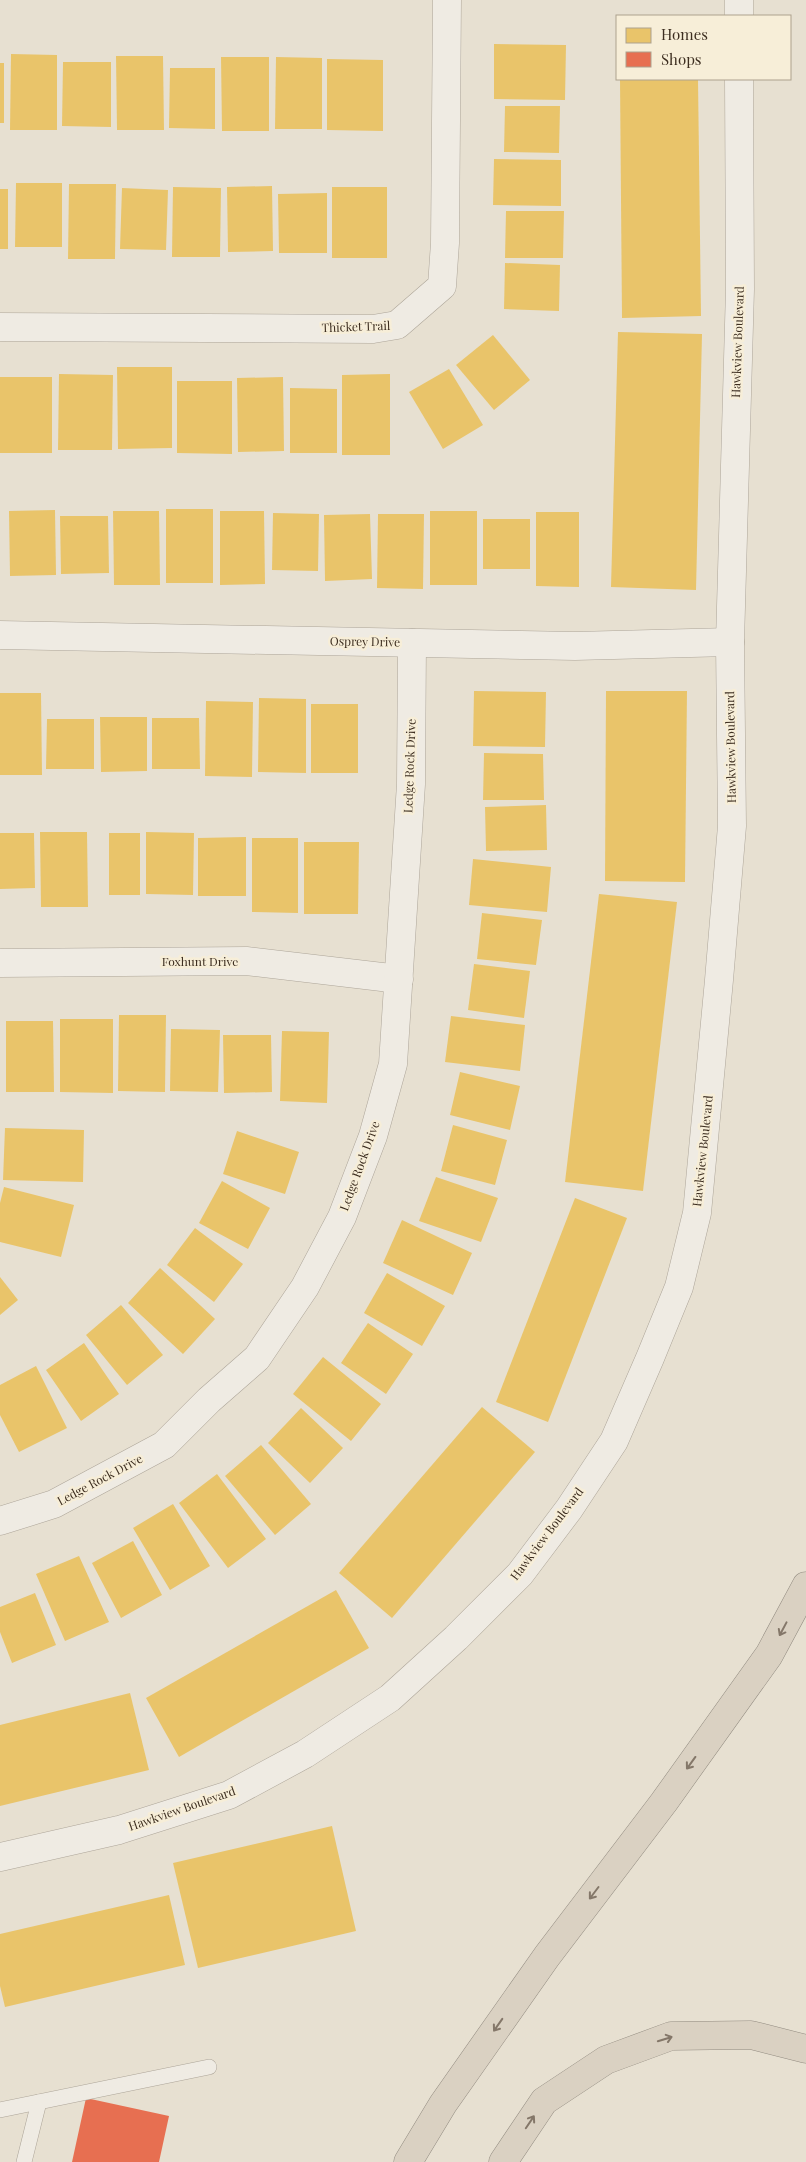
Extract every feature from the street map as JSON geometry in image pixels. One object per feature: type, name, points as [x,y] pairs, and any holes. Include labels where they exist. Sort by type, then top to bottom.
[{"type":"highway","points":[[408,2162],[443,2104],[547,1956],[664,1802],[769,1655],[806,1586]]},
{"type":"highway","points":[[503,2162],[544,2101],[606,2060],[671,2036],[751,2035],[806,2049]]},
{"type":"street","name":"Thicket Trail","points":[[0,327],[372,328],[397,325],[442,286],[445,243],[447,0]]},
{"type":"street","points":[[739,0],[739,15]]},
{"type":"street","name":"Hawkview Boulevard","points":[[0,1857],[119,1830],[229,1795],[306,1754],[390,1698],[456,1638],[520,1574],[568,1509],[614,1441],[679,1287],[697,1213],[732,826],[730,642],[740,288],[739,80]]},
{"type":"street","name":"Osprey Drive","points":[[0,635],[575,646],[730,642]]},
{"type":"street","name":"Ledge Rock Drive","points":[[0,1520],[54,1504],[164,1445],[209,1400],[257,1358],[305,1287],[342,1217],[373,1136],[393,1064],[411,784],[412,643]]},
{"type":"street","name":"Foxhunt Drive","points":[[0,963],[246,961],[399,979]]},
{"type":"lane","points":[[0,2110],[209,2067]]},
{"type":"lane","points":[[24,2162],[39,2102]]},
{"type":"building: Homes","points":[[494,44],[566,45],[565,100],[494,99]]},
{"type":"building: Homes","points":[[11,54],[57,55],[57,130],[10,130]]},
{"type":"building: Homes","points":[[116,56],[163,56],[164,130],[117,130]]},
{"type":"building: Homes","points":[[221,57],[269,57],[269,131],[222,131]]},
{"type":"building: Homes","points":[[276,57],[322,58],[322,129],[275,129]]},
{"type":"building: Homes","points":[[327,59],[383,60],[383,131],[327,130]]},
{"type":"building: Homes","points":[[63,62],[111,62],[111,127],[62,126]]},
{"type":"building: Homes","points":[[0,63],[4,63],[4,123],[0,123]]},
{"type":"building: Homes","points":[[170,68],[215,68],[215,129],[169,128]]},
{"type":"building: Homes","points":[[620,80],[698,80],[701,316],[622,318]]},
{"type":"building: Homes","points":[[505,106],[560,106],[559,153],[504,152]]},
{"type":"building: Homes","points":[[494,159],[561,160],[561,206],[493,205]]},
{"type":"building: Homes","points":[[16,183],[62,183],[62,247],[15,247]]},
{"type":"building: Homes","points":[[69,184],[116,184],[115,259],[68,259]]},
{"type":"building: Homes","points":[[272,186],[273,251],[228,252],[227,187]]},
{"type":"building: Homes","points":[[173,187],[221,188],[220,257],[172,257]]},
{"type":"building: Homes","points":[[332,187],[387,187],[387,258],[332,258]]},
{"type":"building: Homes","points":[[122,188],[168,190],[166,250],[120,249]]},
{"type":"building: Homes","points":[[0,189],[8,189],[8,249],[0,249]]},
{"type":"building: Homes","points":[[327,193],[327,253],[279,253],[278,194]]},
{"type":"building: Homes","points":[[506,211],[564,211],[563,258],[505,258]]},
{"type":"building: Homes","points":[[505,263],[560,265],[559,311],[504,309]]},
{"type":"building: Homes","points":[[618,332],[702,334],[696,590],[611,587]]},
{"type":"building: Homes","points":[[493,335],[530,380],[494,410],[456,365]]},
{"type":"building: Homes","points":[[117,367],[172,367],[172,448],[118,449]]},
{"type":"building: Homes","points":[[449,369],[483,425],[443,449],[409,392]]},
{"type":"building: Homes","points":[[59,374],[113,375],[112,450],[58,450]]},
{"type":"building: Homes","points":[[390,374],[390,455],[342,455],[342,375]]},
{"type":"building: Homes","points":[[0,377],[52,377],[52,453],[0,453]]},
{"type":"building: Homes","points":[[283,377],[284,451],[238,452],[237,378]]},
{"type":"building: Homes","points":[[177,381],[232,381],[232,454],[177,453]]},
{"type":"building: Homes","points":[[290,388],[337,389],[337,453],[290,453]]},
{"type":"building: Homes","points":[[166,509],[213,509],[213,583],[166,583]]},
{"type":"building: Homes","points":[[55,510],[56,575],[10,576],[9,511]]},
{"type":"building: Homes","points":[[113,511],[159,511],[160,585],[114,585]]},
{"type":"building: Homes","points":[[220,511],[264,511],[265,584],[220,585]]},
{"type":"building: Homes","points":[[430,511],[477,511],[477,585],[430,585]]},
{"type":"building: Homes","points":[[536,512],[579,512],[579,587],[536,586]]},
{"type":"building: Homes","points":[[273,513],[319,514],[318,571],[272,570]]},
{"type":"building: Homes","points":[[370,514],[372,579],[325,581],[324,515]]},
{"type":"building: Homes","points":[[378,514],[424,514],[423,589],[377,588]]},
{"type":"building: Homes","points":[[60,516],[108,516],[109,573],[61,574]]},
{"type":"building: Homes","points":[[483,519],[530,519],[530,569],[483,569]]},
{"type":"building: Homes","points":[[474,691],[546,692],[545,747],[473,746]]},
{"type":"building: Homes","points":[[606,691],[687,691],[685,882],[605,881]]},
{"type":"building: Homes","points":[[0,693],[41,693],[42,775],[0,775]]},
{"type":"building: Homes","points":[[259,698],[306,699],[306,773],[258,772]]},
{"type":"building: Homes","points":[[206,701],[253,702],[252,777],[205,776]]},
{"type":"building: Homes","points":[[311,704],[358,704],[358,773],[311,773]]},
{"type":"building: Homes","points":[[100,717],[147,717],[147,771],[101,772]]},
{"type":"building: Homes","points":[[152,718],[199,718],[200,769],[152,769]]},
{"type":"building: Homes","points":[[47,719],[94,719],[94,769],[46,769]]},
{"type":"building: Homes","points":[[484,753],[543,754],[544,800],[483,800]]},
{"type":"building: Homes","points":[[546,805],[547,850],[486,851],[485,807]]},
{"type":"building: Homes","points":[[40,832],[87,832],[88,907],[41,907]]},
{"type":"building: Homes","points":[[146,832],[194,833],[193,895],[146,894]]},
{"type":"building: Homes","points":[[0,833],[34,833],[35,888],[0,889]]},
{"type":"building: Homes","points":[[109,833],[140,833],[140,895],[109,895]]},
{"type":"building: Homes","points":[[246,837],[246,896],[198,896],[198,838]]},
{"type":"building: Homes","points":[[252,838],[298,838],[298,913],[252,912]]},
{"type":"building: Homes","points":[[304,842],[359,842],[358,914],[304,914]]},
{"type":"building: Homes","points":[[473,859],[551,867],[547,912],[469,905]]},
{"type":"building: Homes","points":[[599,894],[677,902],[643,1191],[565,1182]]},
{"type":"building: Homes","points":[[482,913],[542,920],[536,965],[477,959]]},
{"type":"building: Homes","points":[[474,964],[530,971],[524,1018],[468,1010]]},
{"type":"building: Homes","points":[[119,1015],[166,1015],[165,1092],[118,1091]]},
{"type":"building: Homes","points":[[451,1016],[525,1025],[520,1071],[445,1062]]},
{"type":"building: Homes","points":[[60,1019],[113,1019],[113,1093],[60,1092]]},
{"type":"building: Homes","points":[[6,1021],[53,1021],[54,1092],[6,1092]]},
{"type":"building: Homes","points":[[171,1029],[220,1030],[218,1092],[170,1091]]},
{"type":"building: Homes","points":[[282,1031],[329,1032],[327,1103],[280,1101]]},
{"type":"building: Homes","points":[[223,1035],[271,1035],[272,1092],[224,1093]]},
{"type":"building: Homes","points":[[460,1072],[520,1086],[510,1130],[450,1115]]},
{"type":"building: Homes","points":[[453,1125],[507,1140],[495,1185],[441,1171]]},
{"type":"building: Homes","points":[[5,1128],[84,1130],[83,1182],[3,1180]]},
{"type":"building: Homes","points":[[237,1131],[299,1152],[285,1194],[223,1174]]},
{"type":"building: Homes","points":[[436,1177],[498,1198],[481,1242],[419,1221]]},
{"type":"building: Homes","points":[[222,1181],[270,1208],[248,1249],[199,1223]]},
{"type":"building: Homes","points":[[4,1187],[74,1205],[61,1257],[0,1242],[0,1203]]},
{"type":"building: Homes","points":[[575,1198],[627,1218],[548,1422],[496,1402]]},
{"type":"building: Homes","points":[[402,1220],[472,1253],[453,1295],[383,1263]]},
{"type":"building: Homes","points":[[195,1228],[243,1264],[214,1302],[167,1265]]},
{"type":"building: Homes","points":[[160,1268],[215,1319],[183,1354],[128,1303]]},
{"type":"building: Homes","points":[[387,1273],[445,1306],[422,1346],[364,1313]]},
{"type":"building: Homes","points":[[0,1277],[18,1300],[0,1315]]},
{"type":"building: Homes","points":[[121,1305],[163,1355],[127,1385],[86,1335]]},
{"type":"building: Homes","points":[[368,1323],[413,1354],[386,1394],[341,1363]]},
{"type":"building: Homes","points":[[84,1343],[119,1394],[81,1421],[46,1370]]},
{"type":"building: Homes","points":[[323,1357],[381,1404],[351,1441],[293,1394]]},
{"type":"building: Homes","points":[[36,1366],[67,1428],[19,1452],[0,1415],[0,1385]]},
{"type":"building: Homes","points":[[482,1407],[535,1452],[392,1618],[339,1573]]},
{"type":"building: Homes","points":[[301,1408],[343,1448],[310,1483],[268,1443]]},
{"type":"building: Homes","points":[[261,1445],[311,1504],[275,1535],[225,1476]]},
{"type":"building: Homes","points":[[217,1474],[266,1539],[228,1568],[179,1503]]},
{"type":"building: Homes","points":[[173,1504],[210,1566],[170,1590],[133,1528]]},
{"type":"building: Homes","points":[[133,1541],[162,1595],[121,1618],[92,1563]]},
{"type":"building: Homes","points":[[79,1556],[109,1622],[65,1641],[36,1574]]},
{"type":"building: Homes","points":[[336,1590],[369,1648],[179,1757],[146,1698]]},
{"type":"building: Homes","points":[[35,1593],[56,1645],[12,1663],[0,1632],[0,1607]]},
{"type":"building: Homes","points":[[130,1693],[149,1770],[0,1806],[0,1725]]},
{"type":"building: Homes","points":[[332,1826],[356,1931],[198,1968],[173,1863]]},
{"type":"building: Homes","points":[[169,1895],[185,1965],[5,2007],[0,1986],[0,1934]]},
{"type":"building: Shops","points":[[86,2098],[169,2116],[159,2162],[72,2162]]}]
